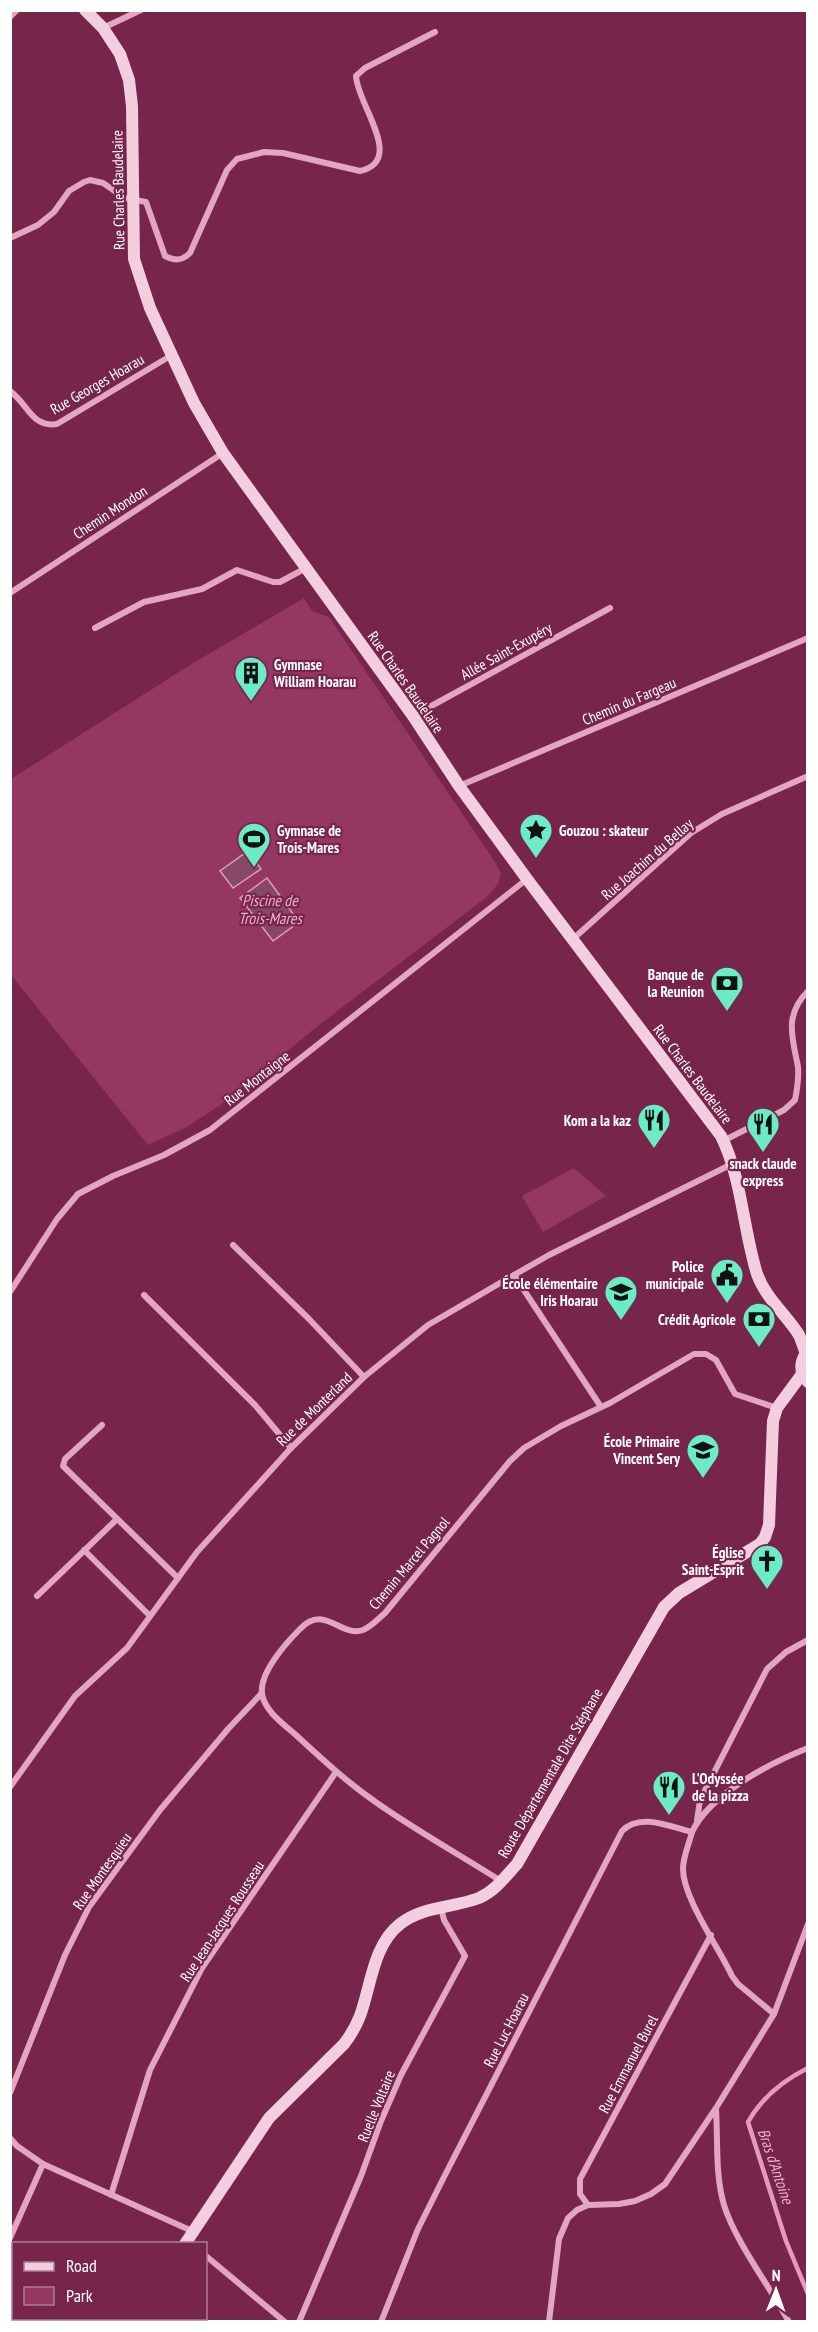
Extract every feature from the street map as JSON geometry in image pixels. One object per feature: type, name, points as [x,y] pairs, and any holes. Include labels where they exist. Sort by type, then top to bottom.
[{"type":"main road","name":"Rue Charles Baudelaire","points":[[85,10],[104,28],[120,54],[129,80],[132,106],[134,259],[150,308],[194,403],[223,453],[413,716],[459,786],[723,1141],[732,1164],[758,1277],[770,1299],[805,1345]]},
{"type":"main road","points":[[805,1345],[802,1359],[806,1380]]},
{"type":"main road","name":"Route Départementale Dite Stéphane","points":[[188,2240],[269,2118],[344,2044],[353,2031],[360,2017],[379,1952],[389,1936],[399,1925],[416,1914],[479,1898],[502,1881],[516,1864],[664,1607],[679,1593],[760,1544],[769,1525],[773,1421],[777,1408],[790,1390],[806,1380]]},
{"type":"street","points":[[10,17],[17,10]]},
{"type":"street","points":[[104,28],[141,10]]},
{"type":"street","points":[[10,238],[39,225],[54,212],[69,191],[90,180],[103,183],[125,198],[146,202],[165,256],[178,260],[190,253],[226,170],[237,159],[257,153],[283,153],[360,171],[371,169],[379,159],[381,147],[357,87],[356,76],[365,68],[435,32]]},
{"type":"street","name":"Rue Georges Hoarau","points":[[10,391],[40,423],[57,424],[172,355]]},
{"type":"street","name":"Chemin Mondon","points":[[10,593],[223,453]]},
{"type":"street","points":[[95,628],[144,602],[202,589],[237,570],[273,582],[280,582],[307,567]]},
{"type":"street","name":"Allée Saint-Exupéry","points":[[413,716],[610,608]]},
{"type":"street","name":"Chemin du Fargeau","points":[[459,786],[807,638]]},
{"type":"street","name":"Rue Joachim du Bellay","points":[[573,939],[692,833],[722,814],[807,776]]},
{"type":"street","name":"Rue Montaigne","points":[[10,1292],[57,1219],[78,1194],[113,1176],[164,1155],[210,1130],[527,879]]},
{"type":"street","points":[[723,1141],[784,1110],[795,1100],[798,1068],[792,1047],[791,1025],[796,1010],[807,991]]},
{"type":"street","name":"Rue de Monterland","points":[[10,1787],[75,1696],[127,1648],[197,1552],[291,1448],[364,1377],[428,1325],[514,1275],[549,1255],[732,1164]]},
{"type":"street","points":[[233,1245],[309,1319],[364,1377]]},
{"type":"street","points":[[514,1275],[602,1407]]},
{"type":"street","points":[[144,1295],[255,1405],[291,1448]]},
{"type":"street","name":"Chemin Marcel Pagnol","points":[[262,1693],[266,1671],[300,1628],[308,1622],[323,1620],[357,1631],[364,1630],[374,1623],[510,1461],[524,1448],[561,1426],[602,1407],[694,1354],[706,1354],[716,1360],[735,1394],[777,1408]]},
{"type":"street","points":[[102,1425],[65,1459],[63,1466],[178,1578]]},
{"type":"street","points":[[37,1596],[116,1520]]},
{"type":"street","points":[[84,1550],[149,1615]]},
{"type":"street","points":[[697,1822],[700,1800],[766,1669],[807,1640]]},
{"type":"street","points":[[262,1693],[272,1713],[336,1772],[378,1804],[502,1881]]},
{"type":"street","name":"Rue Montesquieu","points":[[10,2093],[65,1955],[89,1907],[160,1810],[228,1729],[262,1693]]},
{"type":"street","points":[[774,2014],[738,1984],[690,1898],[683,1877],[683,1866],[692,1832],[708,1807],[768,1765],[807,1748]]},
{"type":"street","name":"Rue Jean-Jacques Rousseau","points":[[111,2195],[150,2070],[202,1968],[336,1772]]},
{"type":"street","name":"Rue Luc Hoarau","points":[[381,2322],[418,2229],[617,1839],[626,1826],[639,1822],[657,1823],[692,1832]]},
{"type":"street","name":"Ruelle Voltaire","points":[[299,2322],[361,2176],[401,2074],[465,1956],[444,1920],[441,1908]]},
{"type":"street","points":[[549,2322],[559,2239],[568,2218],[577,2210],[588,2205],[635,2201],[665,2184],[716,2108],[774,2014],[807,1924]]},
{"type":"street","name":"Rue Emmanuel Burel","points":[[588,2205],[580,2194],[580,2179],[711,1935]]},
{"type":"street","points":[[716,2108],[719,2180],[724,2205],[734,2229],[789,2322]]},
{"type":"street","points":[[10,2138],[17,2146],[43,2164],[111,2195],[188,2240]]},
{"type":"street","points":[[10,2238],[43,2164]]},
{"type":"street","points":[[207,2257],[285,2322]]},
{"type":"green space","name":"Gymnase de Trois-Mares","points":[[304,598],[312,611],[329,617],[501,874],[498,884],[488,896],[323,1022],[219,1106],[185,1128],[148,1145],[11,975],[11,779],[190,665]]},
{"type":"green space","points":[[574,1168],[606,1196],[543,1232],[522,1196]]},
{"type":"water","points":[[248,851],[261,869],[233,888],[220,871]]},
{"type":"water","name":"Piscine de Trois-Mares","points":[[267,878],[299,922],[273,941],[240,898]]},
{"type":"waterway","name":"Bras d'Antoine","points":[[808,2068],[774,2090],[748,2122],[786,2241],[808,2294]]},
{"type":"place","name":"Gymnase William Hoarau","points":[[251,702]]},
{"type":"place","name":"Gouzou : skateur","points":[[536,859]]},
{"type":"place","name":"Gymnase de Trois-Mares","points":[[254,868]]},
{"type":"place","name":"Banque de la Reunion","points":[[727,1012]]},
{"type":"place","name":"Kom a la kaz","points":[[654,1149]]},
{"type":"place","name":"snack claude express","points":[[763,1153]]},
{"type":"place","name":"Police municipale","points":[[727,1304]]},
{"type":"place","name":"École élémentaire Iris Hoarau","points":[[621,1321]]},
{"type":"place","name":"Crédit Agricole","points":[[759,1348]]},
{"type":"place","name":"École Primaire Vincent Sery","points":[[703,1479]]},
{"type":"place","name":"Église Saint-Esprit","points":[[767,1590]]},
{"type":"place","name":"L'Odyssée de la pizza","points":[[669,1816]]}]
